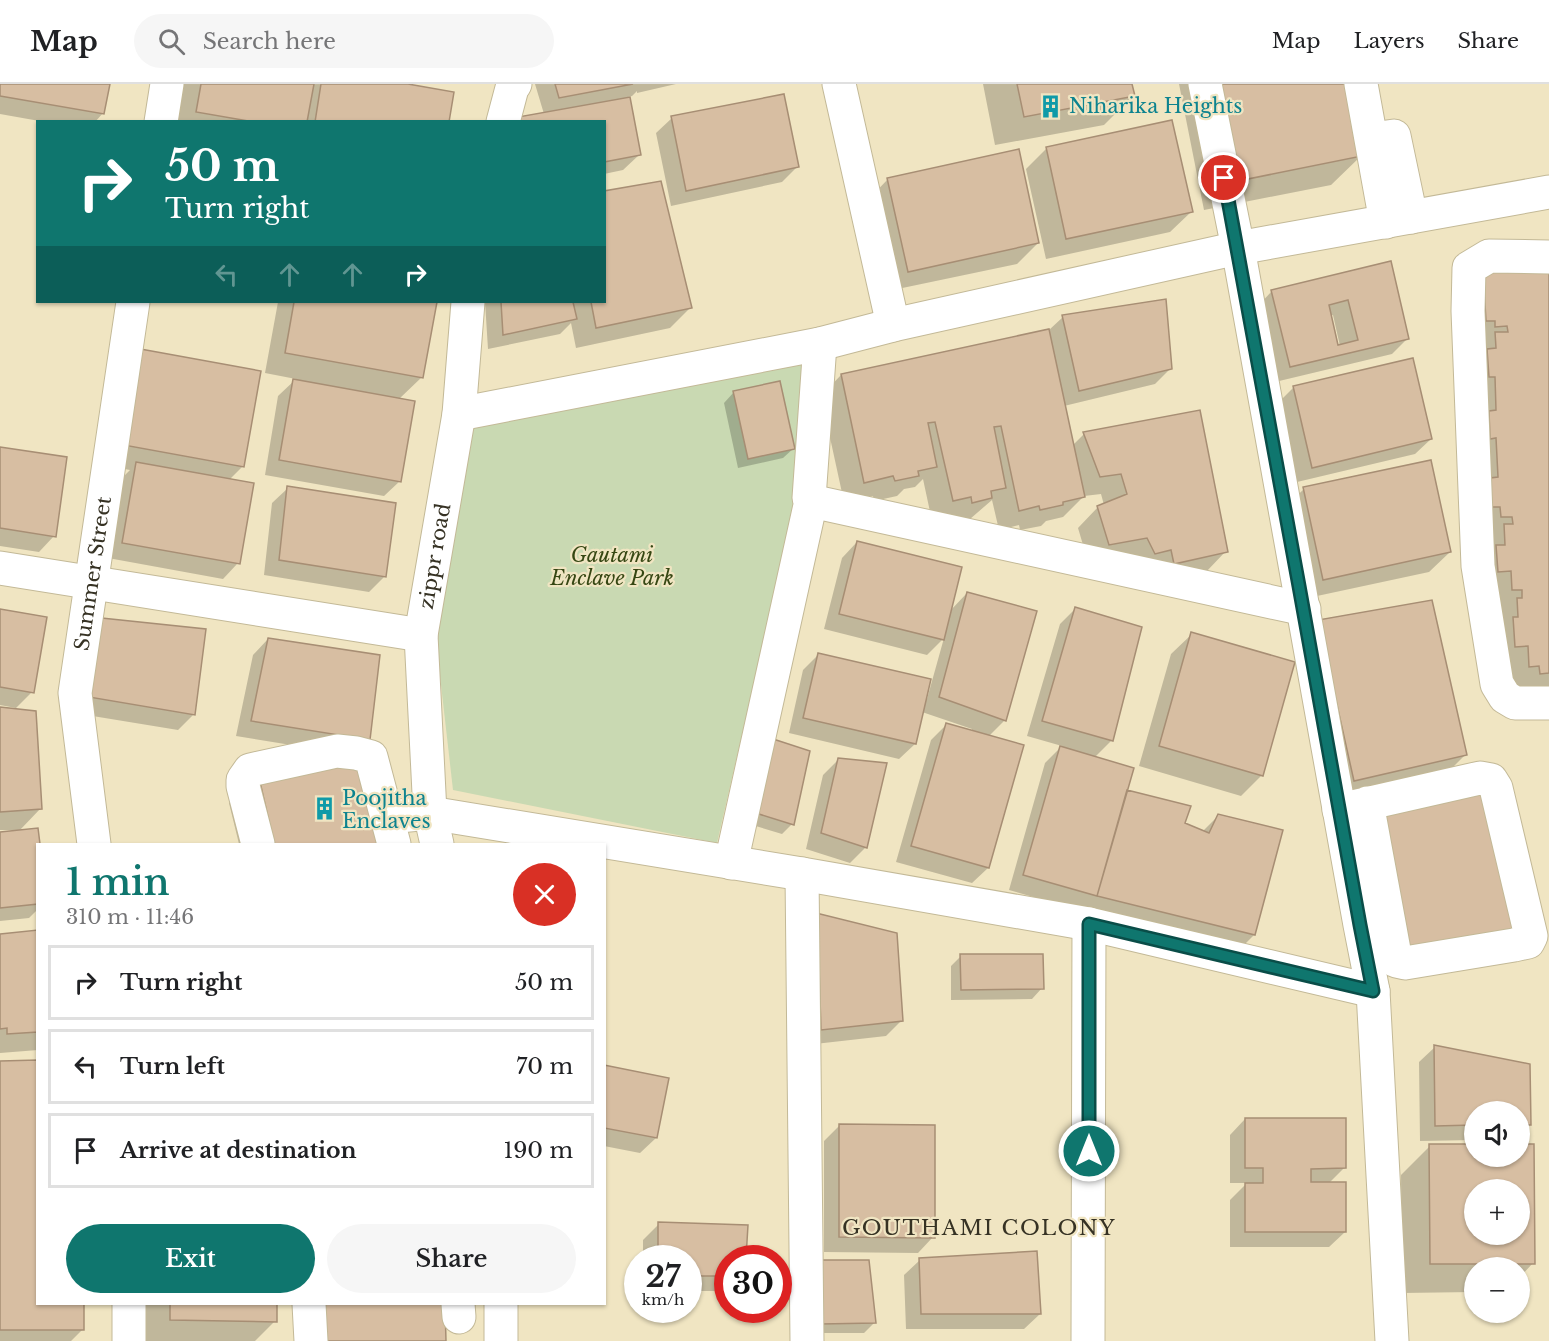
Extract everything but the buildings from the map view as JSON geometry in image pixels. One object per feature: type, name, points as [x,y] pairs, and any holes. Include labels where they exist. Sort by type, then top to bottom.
[{"type":"street","points":[[161,120],[167,84]]},
{"type":"street","points":[[839,84],[893,325]]},
{"type":"street","points":[[1205,84],[1238,248],[1304,609],[1353,806],[1396,961],[1405,963],[1528,942],[1531,936],[1496,788],[1491,780],[1480,778],[1353,806]]},
{"type":"street","points":[[1361,84],[1372,139],[1394,136],[1398,220]]},
{"type":"street","points":[[503,120],[510,85]]},
{"type":"street","points":[[459,414],[820,344],[893,325],[1238,248],[1549,192]]},
{"type":"street","points":[[1549,257],[1489,256],[1469,268],[1468,311],[1478,566],[1497,684],[1505,697],[1515,703],[1549,703]]},
{"type":"street","name":"Summer Street","points":[[94,843],[75,693],[133,303]]},
{"type":"street","name":"zippr road","points":[[437,843],[430,813],[421,635],[459,414],[468,303]]},
{"type":"street","points":[[731,863],[811,501],[809,498],[820,344]]},
{"type":"street","points":[[811,501],[1304,609]]},
{"type":"street","points":[[0,568],[421,635]]},
{"type":"street","points":[[258,843],[243,786],[243,780],[250,770],[337,751],[356,753],[370,757],[391,831],[430,813],[1089,924],[1373,991]]},
{"type":"street","points":[[1353,806],[1360,925],[1373,991],[1392,1341]]},
{"type":"street","points":[[802,874],[807,1341]]},
{"type":"street","points":[[1088,1341],[1089,924]]},
{"type":"street","points":[[129,1305],[129,1341]]},
{"type":"street","points":[[309,1305],[311,1341]]},
{"type":"street","points":[[501,1305],[501,1341]]},
{"type":"green space","name":"Gautami Enclave Park","points":[[808,361],[797,495],[717,843],[453,790],[436,641],[468,425]]},
{"type":"place","name":"Niharika Heights","points":[[1051,106]]},
{"type":"place","name":"Poojitha Enclaves","points":[[324,809]]},
{"type":"district","name":"GOUTHAMI COLONY","points":[[979,1228]]},
{"type":"route","points":[[1089,1151],[1089,924],[1373,991],[1224,178]]}]
